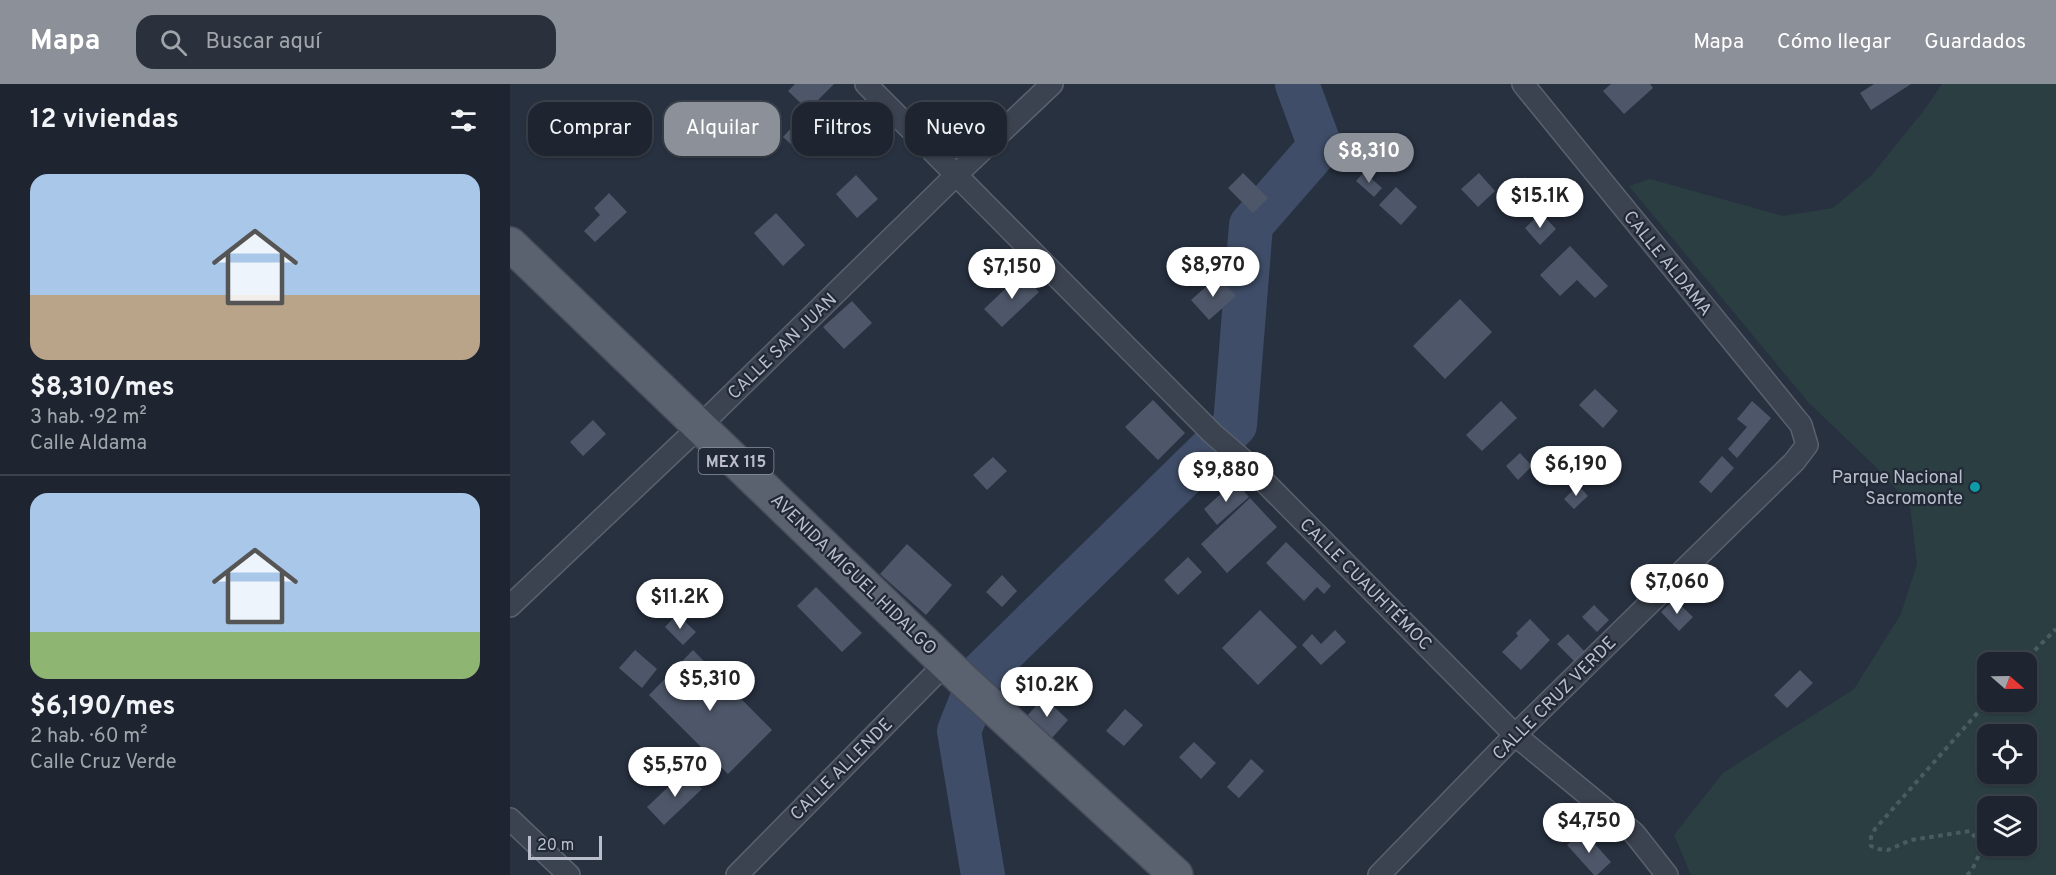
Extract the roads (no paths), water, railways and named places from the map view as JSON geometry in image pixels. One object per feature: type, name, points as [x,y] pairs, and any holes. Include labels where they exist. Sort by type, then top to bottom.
[{"type":"main road","name":"AVENIDA MIGUEL HIDALGO","points":[[510,244],[954,671],[1168,868]]},
{"type":"main road","name":"MEX 115","points":[[1168,868],[1197,875]]},
{"type":"street","name":"CALLE CUAUHTÉMOC","points":[[866,84],[955,176],[1213,434],[1242,459],[1515,735],[1634,833],[1667,875]]},
{"type":"street","name":"CALLE SAN JUAN","points":[[510,606],[700,426],[1052,84]]},
{"type":"street","name":"CALLE ALDAMA","points":[[1523,84],[1801,425],[1807,445]]},
{"type":"street","name":"CALLE CRUZ VERDE","points":[[1379,875],[1515,735],[1794,462],[1807,445]]},
{"type":"street","name":"CALLE ALLENDE","points":[[737,875],[954,671]]},
{"type":"street","points":[[510,819],[569,875]]},
{"type":"waterway","points":[[983,875],[959,731],[982,673],[1235,425],[1251,225],[1320,146],[1297,84]]},
{"type":"place","name":"Parque Nacional Sacromonte","points":[[1975,487]]}]
